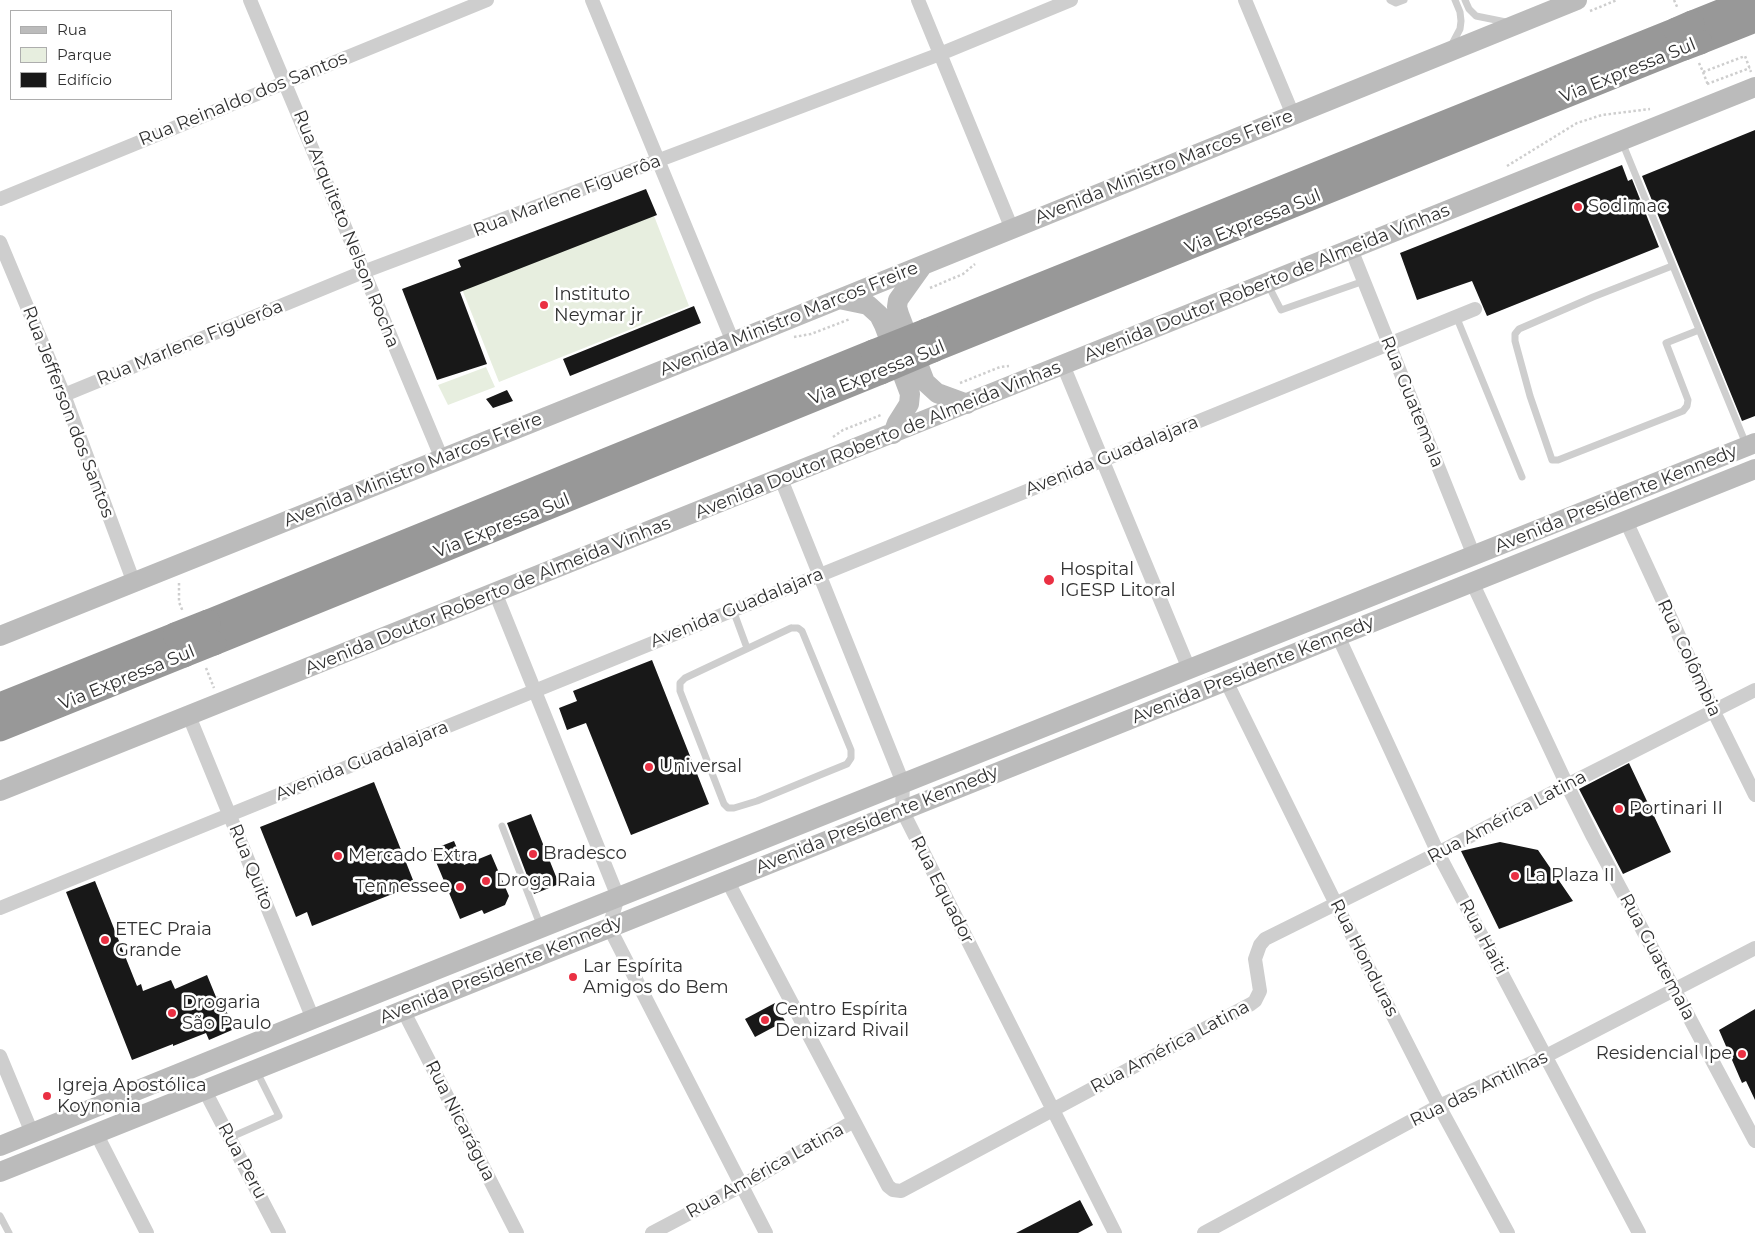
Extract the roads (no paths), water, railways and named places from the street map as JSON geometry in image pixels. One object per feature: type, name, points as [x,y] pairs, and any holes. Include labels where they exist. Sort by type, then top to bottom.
[{"type":"highway","name":"Via Expressa Sul","points":[[0,705],[179,645],[212,632],[1688,36],[1750,0]]},
{"type":"highway","name":"Via Expressa Sul","points":[[1688,36],[1755,20]]},
{"type":"highway","name":"Via Expressa Sul","points":[[0,729],[179,645]]},
{"type":"main road","name":"Avenida Ministro Marcos Freire","points":[[0,636],[1577,0]]},
{"type":"main road","name":"Avenida Doutor Roberto de Almeida Vinhas","points":[[0,791],[782,479],[1755,87]]},
{"type":"main road","points":[[923,265],[898,300],[898,314],[925,382],[937,393],[967,404]]},
{"type":"main road","points":[[839,299],[859,302],[874,310],[879,315],[887,334],[910,394],[909,404],[897,423],[893,434]]},
{"type":"main road","name":"Avenida Presidente Kennedy","points":[[0,1146],[313,1019],[1751,445]]},
{"type":"main road","name":"Avenida Presidente Kennedy","points":[[0,1172],[1755,469]]},
{"type":"street","name":"Rua Arquiteto Nelson Rocha","points":[[250,0],[286,81],[363,272],[442,459]]},
{"type":"street","name":"Rua Reinaldo dos Santos","points":[[0,199],[487,0]]},
{"type":"street","points":[[592,0],[733,342]]},
{"type":"street","points":[[918,0],[1012,229]]},
{"type":"street","name":"Rua Marlene Figuerôa","points":[[64,395],[363,272],[940,54],[1071,0]]},
{"type":"street","points":[[1245,0],[1293,115]]},
{"type":"street","name":"Rua Jefferson dos Santos","points":[[0,242],[64,395],[134,583]]},
{"type":"street","name":"Rua Guatemala","points":[[1351,249],[1474,556]]},
{"type":"street","name":"Avenida Guadalajara","points":[[0,908],[1475,309]]},
{"type":"street","points":[[1063,365],[1189,669]]},
{"type":"street","name":"Rua Equador","points":[[782,479],[903,783],[902,810],[1115,1233]]},
{"type":"street","name":"Rua Colômbia","points":[[1626,521],[1714,712],[1755,795]]},
{"type":"street","name":"Rua Guatemala","points":[[1472,582],[1567,785],[1755,1141]]},
{"type":"street","points":[[495,592],[618,897],[609,927],[766,1233]]},
{"type":"street","name":"Rua Haiti","points":[[1338,636],[1438,853],[1639,1233]]},
{"type":"street","name":"Rua Honduras","points":[[1226,680],[1336,904],[1439,1106],[1508,1233]]},
{"type":"street","name":"Rua América Latina","points":[[652,1233],[741,1186],[854,1121],[888,1186],[893,1190],[901,1190],[1255,1001],[1260,986],[1255,959],[1260,945],[1265,939],[1438,853],[1755,690]]},
{"type":"street","name":"Rua Quito","points":[[189,716],[313,1019]]},
{"type":"street","points":[[727,880],[854,1121]]},
{"type":"street","name":"Rua das Antilhas","points":[[1204,1233],[1439,1106],[1546,1056],[1755,948]]},
{"type":"street","name":"Rua Nicarágua","points":[[403,1010],[517,1233]]},
{"type":"street","points":[[0,1056],[32,1133]]},
{"type":"street","name":"Rua Peru","points":[[204,1089],[279,1233]]},
{"type":"street","points":[[96,1133],[148,1233]]},
{"type":"lane","points":[[1390,0],[1396,3],[1404,0]]},
{"type":"lane","points":[[1448,52],[1460,28],[1461,21],[1460,12],[1455,0]]},
{"type":"lane","points":[[1465,0],[1469,9],[1476,16],[1516,24]]},
{"type":"lane","points":[[1621,141],[1699,330],[1751,445]]},
{"type":"lane","points":[[1672,266],[1519,329],[1515,341],[1530,396],[1552,460],[1558,460],[1683,411],[1687,406],[1688,400],[1666,343],[1699,330]]},
{"type":"lane","points":[[1267,283],[1281,310],[1364,280]]},
{"type":"lane","points":[[1456,316],[1522,477]]},
{"type":"lane","points":[[733,610],[747,648]]},
{"type":"lane","points":[[791,628],[798,628],[802,631],[851,750],[851,758],[847,764],[757,801],[728,808],[724,804],[686,708],[680,691],[680,683],[685,678],[747,648],[791,628]]},
{"type":"lane","points":[[502,826],[541,928]]},
{"type":"lane","points":[[230,1138],[279,1116],[255,1069]]},
{"type":"lane","points":[[0,1216],[9,1233]]},
{"type":"place","name":"Sodimac","points":[[1578,207]]},
{"type":"place","name":"Instituto Neymar jr","points":[[544,305]]},
{"type":"place","name":"Hospital IGESP Litoral","points":[[1049,580]]},
{"type":"place","name":"Universal","points":[[649,767]]},
{"type":"place","name":"Portinari II","points":[[1619,809]]},
{"type":"place","name":"Bradesco","points":[[533,854]]},
{"type":"place","name":"Mercado Extra","points":[[338,856]]},
{"type":"place","name":"La Plaza II","points":[[1515,876]]},
{"type":"place","name":"Droga Raia","points":[[486,881]]},
{"type":"place","name":"Tennessee","points":[[460,887]]},
{"type":"place","name":"ETEC Praia Grande","points":[[105,940]]},
{"type":"place","name":"Lar Espírita Amigos do Bem","points":[[573,977]]},
{"type":"place","name":"Drogaria São Paulo","points":[[172,1013]]},
{"type":"place","name":"Centro Espírita Denizard Rivail","points":[[765,1020]]},
{"type":"place","name":"Residencial Ipe","points":[[1742,1054]]},
{"type":"place","name":"Igreja Apostólica Koynonia","points":[[47,1096]]}]
